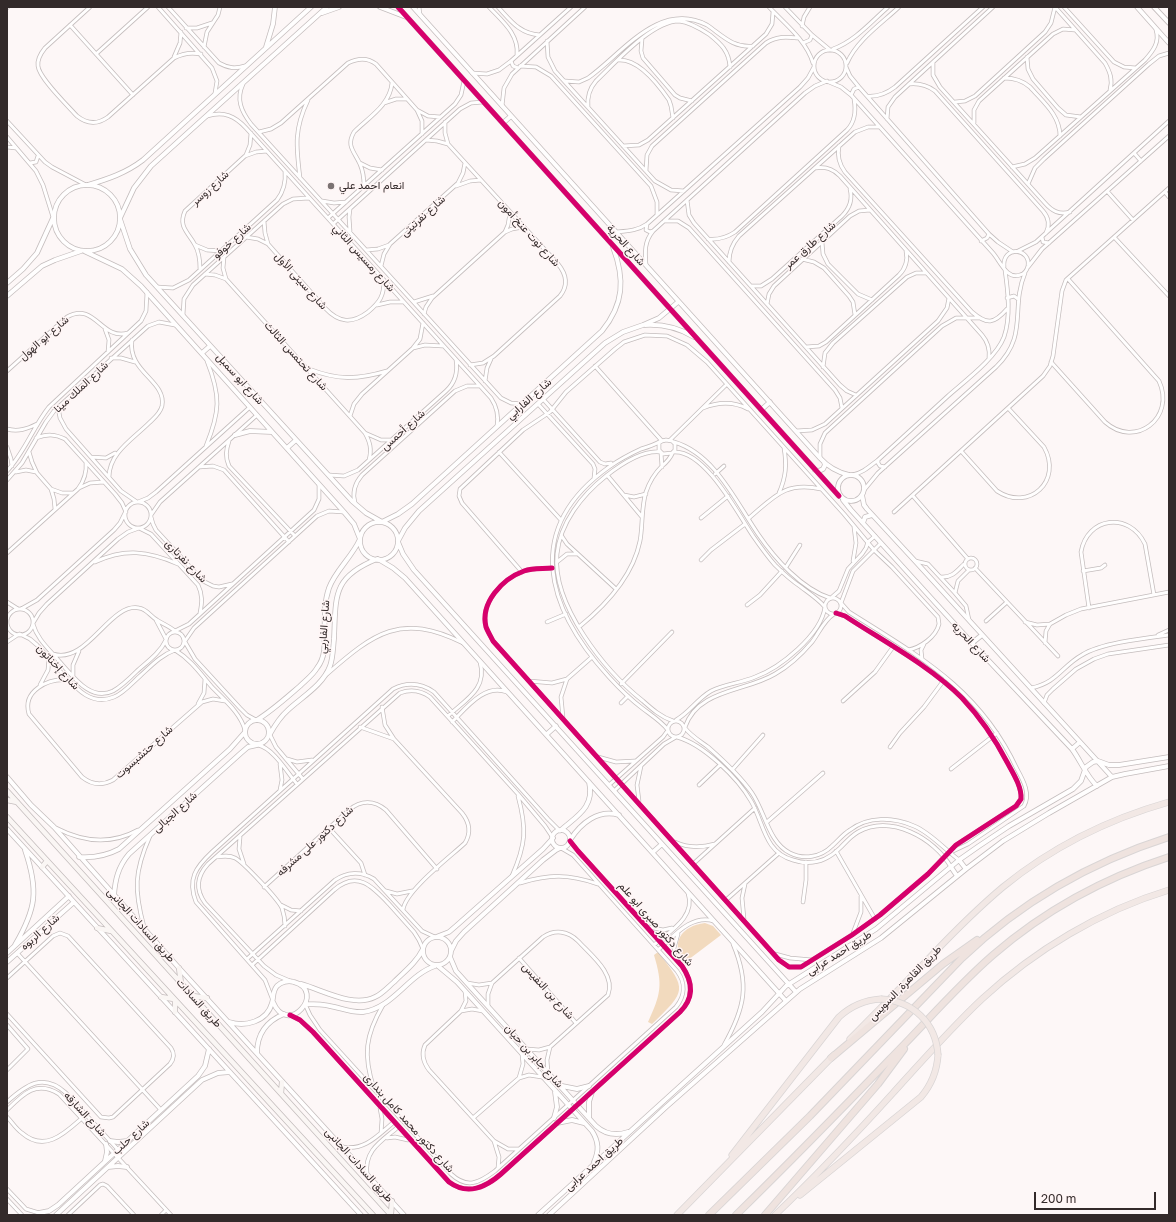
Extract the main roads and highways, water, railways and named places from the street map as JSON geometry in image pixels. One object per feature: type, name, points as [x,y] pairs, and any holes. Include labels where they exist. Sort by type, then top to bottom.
[{"type":"highway","name":"طريق القاهرة, السويس","points":[[677,1215],[961,926],[1017,876],[1046,856],[1093,830],[1128,815],[1169,802]]},
{"type":"highway","points":[[709,1215],[799,1127],[962,958],[987,935],[1034,900],[1066,880],[1118,855],[1169,837]]},
{"type":"highway","points":[[736,1215],[976,971],[1016,936],[1063,904],[1101,884],[1130,871],[1169,857]]},
{"type":"highway","points":[[776,1215],[860,1129],[969,1012],[1009,976],[1052,944],[1083,926],[1126,906],[1169,890]]},
{"type":"highway","points":[[831,1058],[951,957],[968,945],[987,935]]},
{"type":"highway","points":[[721,1170],[839,1017],[856,1005],[871,1000],[881,999],[893,1000],[915,1010],[924,1017],[933,1032],[937,1043],[937,1068],[932,1081],[921,1097],[824,1176],[788,1203]]},
{"type":"highway","points":[[764,1215],[882,1080],[910,1039]]},
{"type":"main road","name":"طريق السادات","points":[[7,791],[391,1215]]},
{"type":"main road","points":[[7,800],[17,802]]},
{"type":"main road","name":"طريق السادات","points":[[7,817],[373,1215]]},
{"type":"main road","points":[[42,867],[47,861]]},
{"type":"main road","points":[[97,928],[111,931]]},
{"type":"main road","points":[[179,968],[181,983]]},
{"type":"main road","points":[[192,996],[207,998]]},
{"type":"main road","points":[[161,997],[174,999],[175,1012]]},
{"type":"main road","points":[[281,1093],[282,1082]]},
{"type":"main road","points":[[391,1215],[392,1201]]},
{"type":"place","name":"انعام احمد علي","points":[[331,186]]}]
